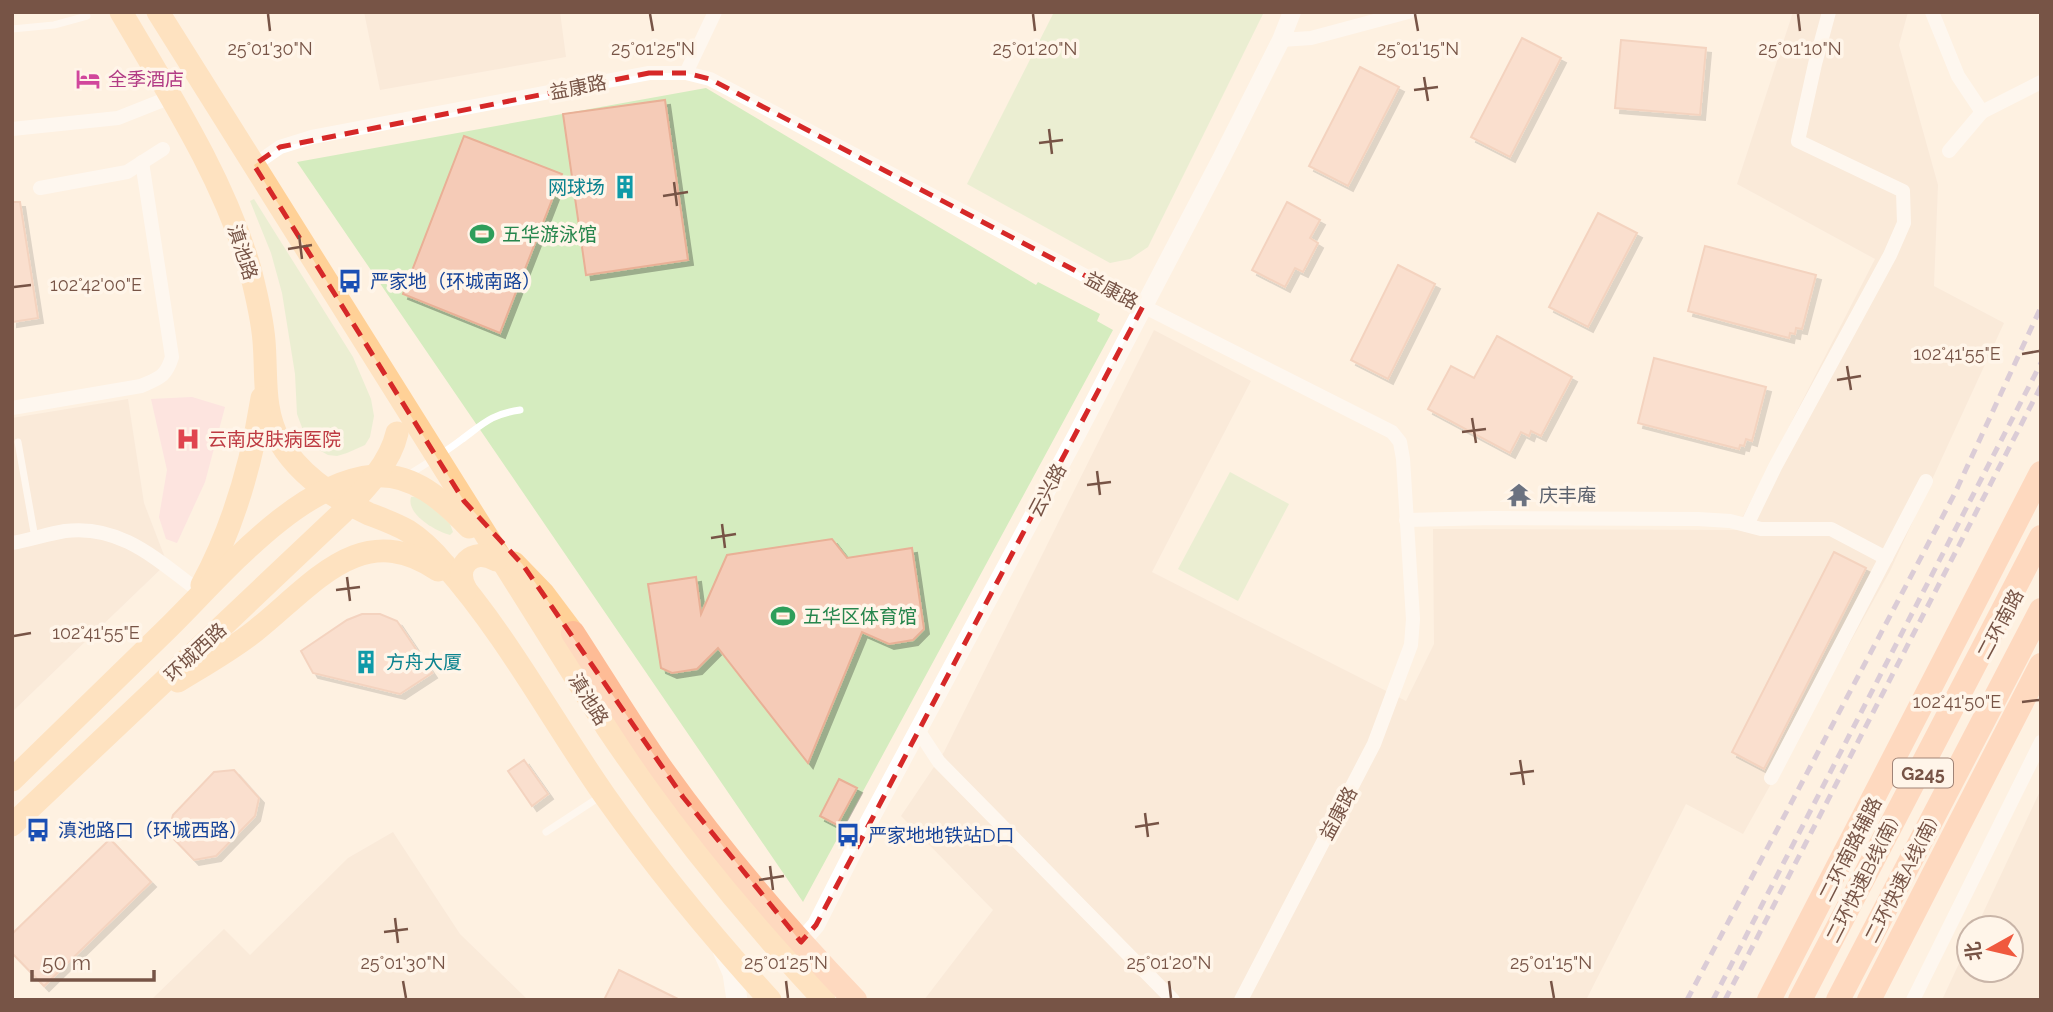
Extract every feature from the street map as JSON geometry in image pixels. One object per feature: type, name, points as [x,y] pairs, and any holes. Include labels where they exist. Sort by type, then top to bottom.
[{"type":"highway","points":[[1771,1000],[2041,474]]},
{"type":"highway","points":[[1996,560],[2041,488]]},
{"type":"highway","name":"二环快速B线(南)","points":[[1802,1000],[2041,537]]},
{"type":"highway","name":"二环快速A线(南)","points":[[1838,1000],[2041,610]]},
{"type":"highway","points":[[573,633],[644,743],[708,831],[778,916],[855,1000]]},
{"type":"highway","points":[[1869,1000],[2041,665]]},
{"type":"main road","name":"滇池路","points":[[121,12],[171,97],[212,175],[244,250],[258,304],[269,415],[278,438],[290,457],[327,491],[398,526],[415,536],[434,553],[489,622],[604,794],[653,861],[712,934],[771,1000]]},
{"type":"main road","points":[[158,12],[436,457],[457,505],[532,581],[573,633]]},
{"type":"main road","points":[[183,614],[198,591],[224,537],[244,479],[260,411],[265,361]]},
{"type":"main road","points":[[290,457],[300,466],[335,477],[358,473],[386,454],[397,433],[398,420],[397,406],[385,375]]},
{"type":"main road","name":"环城西路","points":[[12,825],[350,504],[390,452],[397,433]]},
{"type":"main road","name":"环城西路","points":[[12,780],[261,536],[327,491],[353,480],[374,476],[402,479],[457,505],[573,675]]},
{"type":"main road","points":[[457,505],[523,565],[573,633]]},
{"type":"main road","name":"滇池路","points":[[488,538],[625,756],[742,908],[824,1000]]},
{"type":"main road","name":"二环南路","points":[[1802,1000],[2041,547]]},
{"type":"main road","points":[[132,711],[241,642],[320,577],[363,553],[389,550],[413,555],[427,562],[468,597],[489,622]]},
{"type":"main road","points":[[466,590],[461,577],[465,564],[476,556],[484,555],[496,560]]},
{"type":"main road","name":"二环南路","points":[[1832,1000],[2041,599]]},
{"type":"main road","points":[[712,934],[733,973],[737,1000]]},
{"type":"street","points":[[686,73],[715,12]]},
{"type":"street","name":"云兴路","points":[[786,959],[816,925],[1222,157],[1281,40],[1292,12]]},
{"type":"street","points":[[1281,40],[1311,38],[1408,12]]},
{"type":"street","points":[[1747,525],[1775,467],[1890,255],[1904,223],[1903,191],[1798,141],[1829,12]]},
{"type":"street","points":[[1932,12],[1958,76],[1982,112]]},
{"type":"street","name":"益康路","points":[[254,165],[280,147],[312,137],[649,73],[686,73],[710,79],[1143,306],[1392,432],[1400,442],[1403,459],[1413,619],[1411,645],[1374,744],[1241,1000]]},
{"type":"street","points":[[1949,151],[1982,112],[2041,82]]},
{"type":"street","points":[[12,129],[118,118],[171,97]]},
{"type":"street","points":[[40,188],[127,172],[163,149]]},
{"type":"street","points":[[12,408],[141,386],[158,379],[168,371],[172,356],[142,162]]},
{"type":"street","name":"二环南路辅路","points":[[1771,1000],[1948,660],[2041,474]]},
{"type":"street","points":[[1772,778],[1926,481]]},
{"type":"street","points":[[1406,520],[1493,518],[1730,521],[1761,529],[1831,529],[1886,558]]},
{"type":"street","points":[[12,544],[66,531],[101,531],[138,546],[198,591]]},
{"type":"street","points":[[918,730],[939,762],[1173,1000]]},
{"type":"street","points":[[1913,1000],[2041,741]]},
{"type":"lane","points":[[12,29],[54,25],[87,16]]},
{"type":"lane","points":[[402,479],[483,422],[503,412],[520,410]]},
{"type":"lane","points":[[18,442],[36,538]]},
{"type":"lane","points":[[546,832],[604,794]]},
{"type":"highlighted area","points":[[649,73],[686,73],[710,79],[1143,306],[816,925],[801,942],[683,797],[523,565],[464,501],[254,165],[280,147]]},
{"type":"shaded area","points":[[364,12],[560,12],[566,57],[380,90]]},
{"type":"shaded area","points":[[1793,12],[1908,12],[1899,45],[1938,185],[1934,286],[2004,323],[1890,571],[1743,834],[1686,804],[1586,1000],[924,1000],[993,910],[901,816],[944,752],[1154,330],[1251,381],[1152,572],[1406,701],[1434,644],[1433,529],[1736,530],[1875,259],[1737,184]]},
{"type":"shaded area","name":"云南皮肤病医院","points":[[192,397],[225,407],[205,482],[177,543],[166,539],[159,517],[167,470],[151,399]]},
{"type":"shaded area","points":[[128,399],[144,503],[167,563],[12,712],[12,418]]},
{"type":"shaded area","points":[[2041,789],[2041,1000],[1942,1000],[1955,972],[1955,984],[2025,984],[2025,914],[1983,914]]},
{"type":"shaded area","points":[[393,832],[460,934],[528,1000],[151,1000],[224,929],[250,955],[348,858]]},
{"type":"green space","points":[[1054,12],[1264,12],[1148,247],[1130,259],[1110,263],[967,184]]},
{"type":"green space","name":"五华区体育馆","points":[[706,88],[1036,285],[1038,282],[1100,314],[1097,321],[1113,330],[803,902],[297,162]]},
{"type":"green space","points":[[254,199],[353,357],[371,399],[374,416],[370,437],[365,445],[347,453],[337,456],[319,450],[304,433],[297,414],[295,374],[282,293],[271,253],[250,201]]},
{"type":"green space","points":[[1230,472],[1289,504],[1238,601],[1178,569]]},
{"type":"green space","points":[[422,496],[450,524],[453,532],[450,535],[430,526],[413,510],[411,497]]},
{"type":"building","points":[[1522,38],[1561,58],[1510,157],[1471,137]]},
{"type":"building","points":[[1621,40],[1706,48],[1700,115],[1615,108]]},
{"type":"building","points":[[1360,67],[1399,87],[1348,186],[1309,166]]},
{"type":"building","name":"网球场","points":[[665,100],[688,260],[586,275],[563,114]]},
{"type":"building","name":"五华游泳馆","points":[[464,136],[562,174],[500,333],[403,294]]},
{"type":"building","points":[[12,202],[20,202],[38,318],[12,322]]},
{"type":"building","points":[[1287,202],[1320,220],[1310,238],[1318,243],[1303,272],[1295,268],[1285,287],[1252,270]]},
{"type":"building","points":[[1598,213],[1637,233],[1588,327],[1549,307]]},
{"type":"building","points":[[1705,246],[1816,275],[1802,329],[1796,328],[1795,334],[1790,333],[1789,338],[1688,311]]},
{"type":"building","points":[[1398,265],[1435,284],[1388,379],[1351,360]]},
{"type":"building","points":[[1497,336],[1572,377],[1541,436],[1531,431],[1529,436],[1521,432],[1510,453],[1428,409],[1451,366],[1474,378]]},
{"type":"building","points":[[1654,358],[1766,387],[1752,441],[1746,439],[1744,446],[1740,445],[1739,449],[1638,423]]},
{"type":"building","points":[[832,539],[847,558],[912,548],[924,629],[913,640],[889,644],[862,632],[808,763],[718,648],[697,669],[672,673],[661,668],[648,584],[696,577],[701,614],[727,555]]},
{"type":"building","points":[[1834,552],[1866,568],[1764,769],[1732,752]]},
{"type":"building","name":"方舟大厦","points":[[362,614],[380,614],[397,621],[432,673],[400,694],[313,673],[301,651],[347,620]]},
{"type":"building","points":[[524,760],[548,794],[532,806],[508,771]]},
{"type":"building","points":[[234,770],[259,798],[255,816],[216,856],[194,860],[168,833],[173,815],[214,772]]},
{"type":"building","points":[[839,779],[857,788],[837,825],[820,816]]},
{"type":"building","points":[[110,839],[151,882],[44,986],[12,953],[12,934]]},
{"type":"building","points":[[619,970],[680,1000],[604,1000]]},
{"type":"railway","points":[[1687,1000],[1955,493],[2041,307]]},
{"type":"railway","points":[[1713,1000],[2041,363]]},
{"type":"railway","points":[[1725,1000],[2041,386]]},
{"type":"place","name":"全季酒店","points":[[88,79]]},
{"type":"place","name":"网球场","points":[[625,187]]},
{"type":"place","name":"五华游泳馆","points":[[482,234]]},
{"type":"place","name":"严家地（环城南路）","points":[[350,281]]},
{"type":"place","name":"云南皮肤病医院","points":[[188,439]]},
{"type":"place","name":"庆丰庵","points":[[1519,495]]},
{"type":"place","name":"五华区体育馆","points":[[783,616]]},
{"type":"place","name":"方舟大厦","points":[[366,662]]},
{"type":"place","name":"滇池路口（环城西路）","points":[[38,830]]},
{"type":"place","name":"严家地地铁站D口","points":[[848,835]]}]
